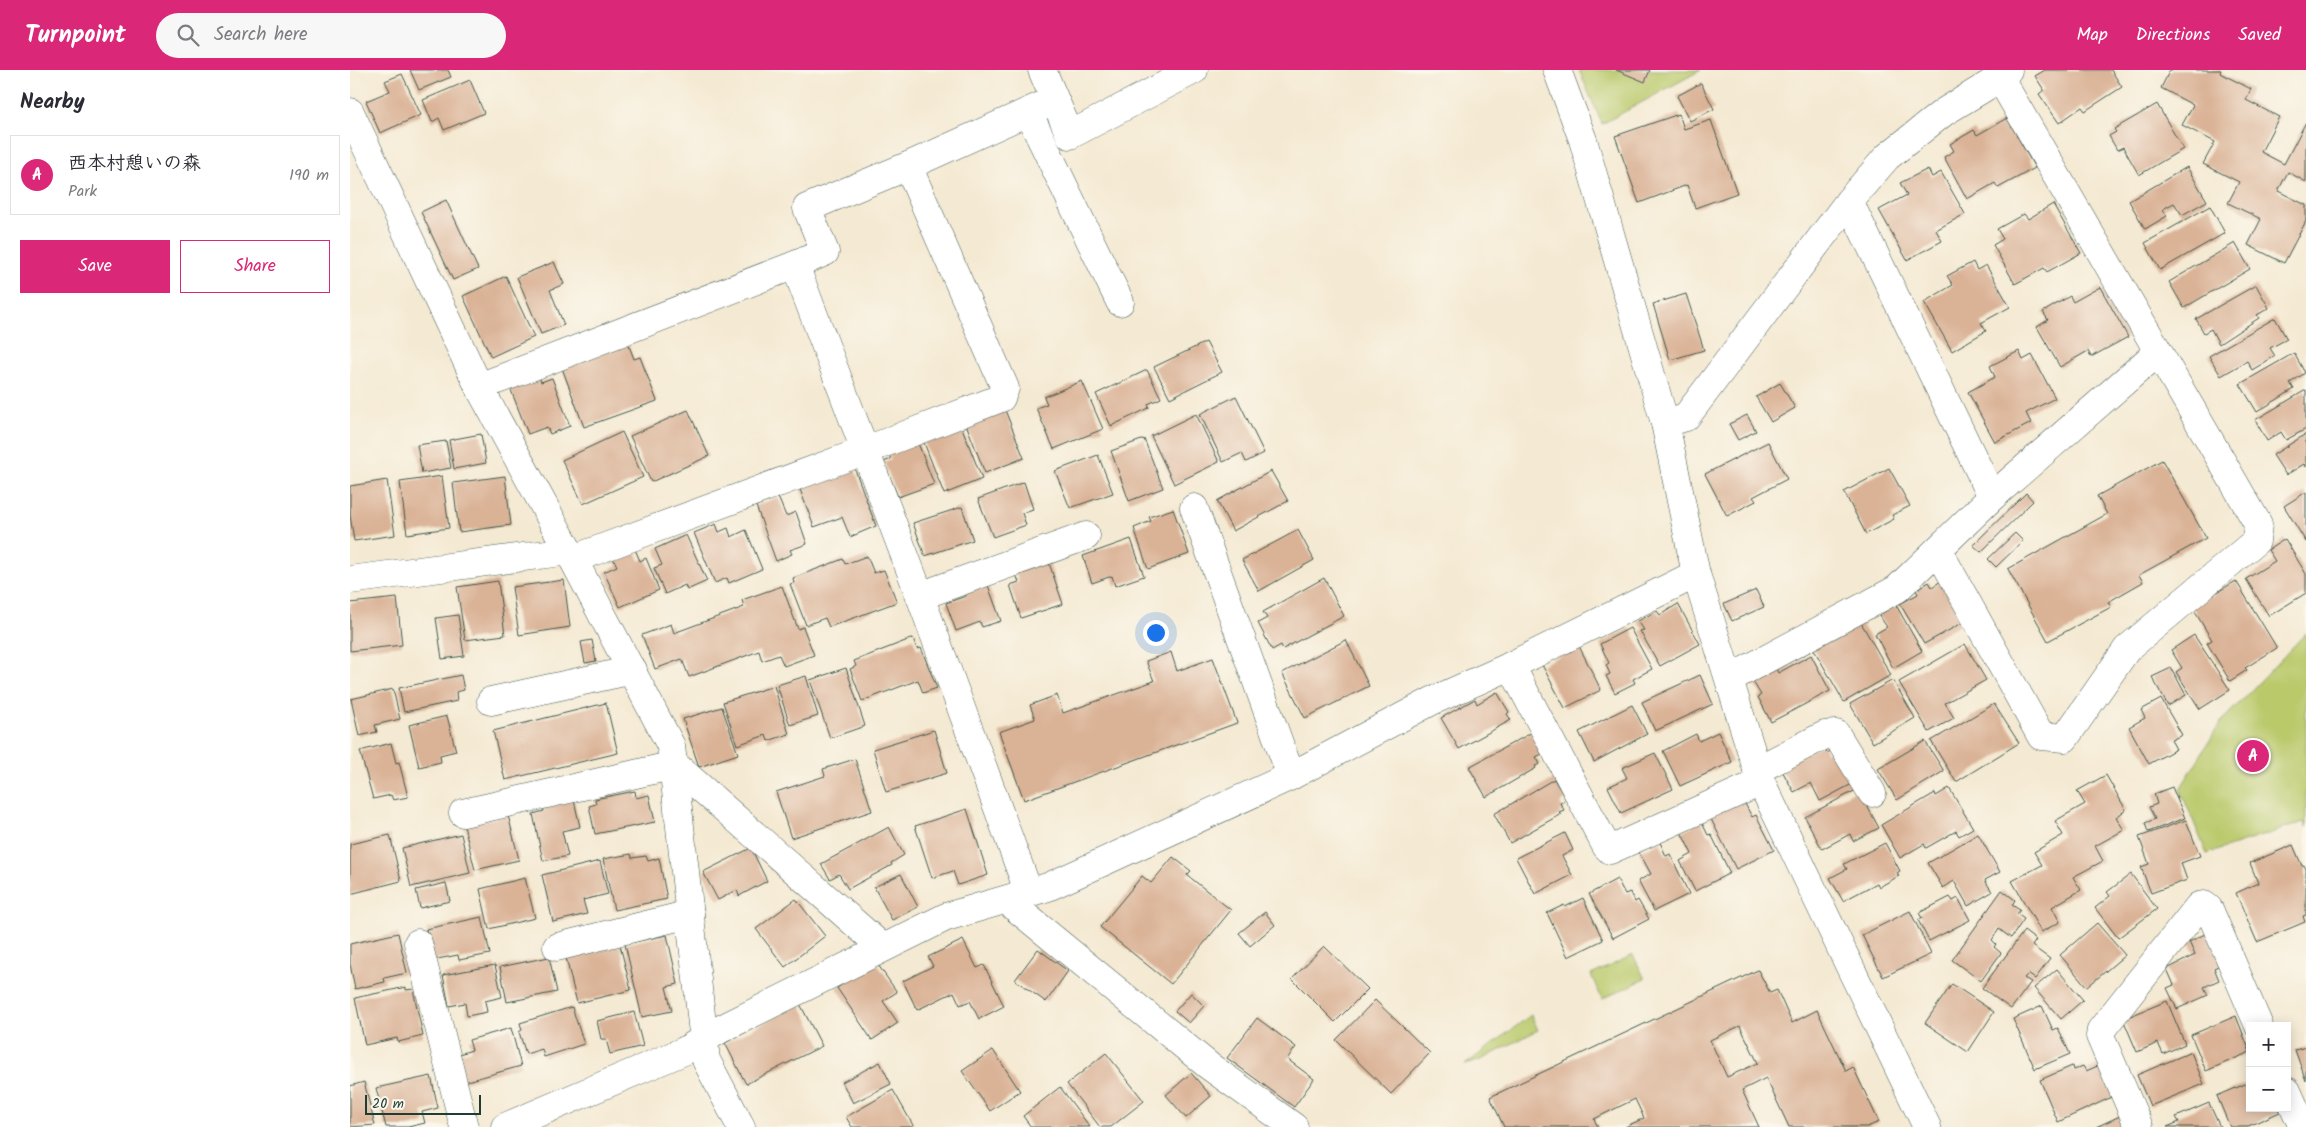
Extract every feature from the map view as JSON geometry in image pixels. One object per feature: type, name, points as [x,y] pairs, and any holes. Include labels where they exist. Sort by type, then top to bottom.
[{"type":"street","points":[[1042,70],[1070,134],[1194,70]]},
{"type":"street","points":[[1557,70],[1584,140],[1665,423],[1696,574],[1759,776],[1927,1127]]},
{"type":"street","points":[[1665,423],[1686,417],[1848,201],[1886,157],[1944,112],[2004,74],[2158,352],[2258,524],[2256,541],[2127,649],[2065,738],[2041,736],[1938,550]]},
{"type":"street","points":[[480,387],[825,252],[807,208],[908,166],[1054,100]]},
{"type":"street","points":[[350,112],[480,387],[633,670],[671,746],[675,765],[706,1060],[741,1127]]},
{"type":"street","points":[[1028,112],[1120,302]]},
{"type":"street","points":[[350,580],[571,555],[864,451],[1001,398],[1005,388],[908,166]]},
{"type":"street","points":[[1848,201],[1992,497]]},
{"type":"street","points":[[795,265],[920,596],[1017,897],[1209,1066],[1294,1127]]},
{"type":"street","points":[[1729,679],[1897,589],[1992,497],[2158,352]]},
{"type":"street","points":[[1194,508],[1291,776]]},
{"type":"street","points":[[920,596],[1086,536]]},
{"type":"street","points":[[504,1127],[684,1051],[882,948],[946,917],[1048,887],[1291,776],[1432,701],[1511,666],[1696,574]]},
{"type":"street","points":[[1511,666],[1606,846],[1610,850],[1616,849],[1759,776],[1825,735],[1836,734],[1872,793]]},
{"type":"street","points":[[490,701],[633,670]]},
{"type":"street","points":[[463,813],[675,765]]},
{"type":"street","points":[[675,765],[882,948]]},
{"type":"street","points":[[2139,1127],[2100,1036],[2102,1030],[2199,906],[2204,905],[2209,909],[2257,1022]]},
{"type":"street","points":[[557,947],[690,914]]},
{"type":"street","points":[[418,943],[464,1127]]},
{"type":"street","points":[[2291,1100],[2303,1127]]},
{"type":"green space","points":[[1579,70],[1701,70],[1602,124]]},
{"type":"green space","points":[[2306,633],[2306,827],[2304,822],[2207,854],[2180,789],[2221,722]]},
{"type":"green space","points":[[1633,955],[1645,979],[1602,999],[1591,975]]},
{"type":"green space","points":[[1531,1015],[1538,1030],[1481,1060],[1465,1065]]},
{"type":"building","points":[[410,70],[448,70],[451,77],[419,90]]},
{"type":"building","points":[[1616,70],[1650,70],[1645,82]]},
{"type":"building","points":[[2045,70],[2111,70],[2122,87],[2085,111],[2082,107],[2059,123],[2039,94],[2044,90],[2035,76]]},
{"type":"building","points":[[2170,70],[2221,70],[2220,73],[2251,89],[2246,100],[2279,117],[2261,152],[2284,164],[2306,122],[2306,182],[2288,172],[2278,191],[2306,205],[2306,221],[2284,263],[2248,245],[2261,219],[2228,203],[2239,182],[2203,164],[2215,142],[2182,125],[2193,105],[2161,88]]},
{"type":"building","points":[[402,74],[421,115],[380,133],[366,101],[390,91],[385,81]]},
{"type":"building","points":[[470,80],[484,113],[444,130],[439,118],[432,122],[423,100]]},
{"type":"building","points":[[1701,83],[1714,109],[1690,121],[1677,96]]},
{"type":"building","points":[[2157,104],[2183,149],[2139,175],[2123,147],[2117,150],[2109,136],[2116,132],[2114,129]]},
{"type":"building","points":[[1679,114],[1684,129],[1711,120],[1737,193],[1695,208],[1687,185],[1639,203],[1615,136]]},
{"type":"building","points":[[2007,118],[2035,168],[1998,188],[1995,183],[1967,199],[1944,157],[1954,151],[1950,144],[1974,130],[1977,135]]},
{"type":"building","points":[[2187,167],[2207,201],[2182,215],[2174,203],[2163,209],[2167,216],[2145,229],[2129,201]]},
{"type":"building","points":[[1928,169],[1932,177],[1941,172],[1965,214],[1936,230],[1942,241],[1907,260],[1879,210],[1907,195],[1900,183]]},
{"type":"building","points":[[446,200],[478,269],[453,280],[421,212]]},
{"type":"building","points":[[2053,204],[2081,253],[2047,272],[2044,268],[2015,284],[1993,245],[2003,239],[1997,229],[2024,214],[2028,219]]},
{"type":"building","points":[[2210,206],[2225,233],[2160,270],[2145,243]]},
{"type":"building","points":[[2235,243],[2250,269],[2184,308],[2169,282]]},
{"type":"building","points":[[554,262],[564,284],[550,290],[564,325],[541,334],[517,277]]},
{"type":"building","points":[[1973,262],[1977,270],[1986,265],[2010,307],[1981,323],[1986,331],[1952,351],[1924,302],[1953,285],[1947,276]]},
{"type":"building","points":[[506,276],[534,337],[491,357],[463,296]]},
{"type":"building","points":[[2256,285],[2269,308],[2257,315],[2259,318],[2219,344],[2211,329],[2204,333],[2196,319]]},
{"type":"building","points":[[2100,287],[2128,337],[2091,357],[2088,351],[2060,367],[2037,327],[2048,320],[2043,312],[2070,296],[2073,302]]},
{"type":"building","points":[[1686,294],[1704,350],[1670,360],[1653,304]]},
{"type":"building","points":[[2275,318],[2287,339],[2270,348],[2275,356],[2252,370],[2247,361],[2221,376],[2209,356]]},
{"type":"building","points":[[1206,342],[1222,372],[1170,398],[1154,367]]},
{"type":"building","points":[[628,343],[634,359],[640,357],[657,401],[584,427],[562,368]]},
{"type":"building","points":[[2019,351],[2023,360],[2032,355],[2055,398],[2026,413],[2031,423],[1995,442],[1968,392],[1995,377],[1990,366]]},
{"type":"building","points":[[2294,353],[2305,373],[2290,383],[2294,389],[2257,412],[2240,384]]},
{"type":"building","points":[[1147,370],[1161,398],[1148,404],[1149,408],[1111,426],[1096,394]]},
{"type":"building","points":[[538,374],[541,382],[552,378],[570,426],[550,434],[547,427],[528,434],[509,385]]},
{"type":"building","points":[[1082,381],[1103,429],[1054,449],[1036,408],[1047,404],[1044,397]]},
{"type":"building","points":[[1780,383],[1795,408],[1771,422],[1756,397]]},
{"type":"building","points":[[2306,390],[2306,429],[2286,440],[2281,432],[2267,441],[2255,420]]},
{"type":"building","points":[[1236,396],[1264,453],[1246,462],[1242,453],[1223,462],[1200,414]]},
{"type":"building","points":[[688,410],[709,456],[651,482],[630,436]]},
{"type":"building","points":[[1005,410],[1024,458],[985,473],[966,424]]},
{"type":"building","points":[[1196,414],[1219,462],[1174,484],[1151,436]]},
{"type":"building","points":[[1747,415],[1756,431],[1738,440],[1729,424]]},
{"type":"building","points":[[959,420],[982,479],[944,494],[921,435]]},
{"type":"building","points":[[622,432],[643,477],[583,504],[562,460]]},
{"type":"building","points":[[481,434],[486,463],[454,469],[449,440]]},
{"type":"building","points":[[2306,434],[2306,467],[2304,464],[2286,475],[2273,455]]},
{"type":"building","points":[[916,438],[934,484],[898,497],[884,462],[891,459],[887,449]]},
{"type":"building","points":[[1144,439],[1163,488],[1129,501],[1111,451]]},
{"type":"building","points":[[446,441],[451,468],[422,473],[417,445]]},
{"type":"building","points":[[1768,442],[1787,479],[1753,497],[1756,501],[1727,516],[1705,474]]},
{"type":"building","points":[[1098,455],[1113,493],[1070,508],[1055,471]]},
{"type":"building","points":[[2162,460],[2206,538],[2139,575],[2143,582],[2108,602],[2111,607],[2048,641],[2008,569],[2107,514],[2097,496]]},
{"type":"building","points":[[854,467],[876,526],[850,537],[842,517],[814,527],[798,484]]},
{"type":"building","points":[[1889,468],[1910,506],[1892,515],[1894,519],[1866,534],[1844,492]]},
{"type":"building","points":[[1271,471],[1288,501],[1233,531],[1217,501]]},
{"type":"building","points":[[442,476],[449,528],[407,534],[400,482]]},
{"type":"building","points":[[505,476],[511,525],[459,532],[453,483]]},
{"type":"building","points":[[387,480],[395,535],[354,541],[350,515],[350,486]]},
{"type":"building","points":[[1024,482],[1033,509],[1022,513],[1026,525],[993,537],[978,499]]},
{"type":"building","points":[[2306,492],[2306,542],[2284,506]]},
{"type":"building","points":[[2026,493],[2033,501],[1981,552],[1973,545]]},
{"type":"building","points":[[778,497],[786,516],[796,512],[807,544],[790,550],[792,554],[776,561],[756,506]]},
{"type":"building","points":[[962,507],[973,540],[925,556],[913,523]]},
{"type":"building","points":[[1173,509],[1189,554],[1148,569],[1134,528],[1151,521],[1149,517]]},
{"type":"building","points":[[716,524],[719,532],[728,528],[731,537],[746,530],[762,569],[729,583],[727,578],[715,583],[694,533]]},
{"type":"building","points":[[1298,530],[1314,560],[1259,591],[1242,560]]},
{"type":"building","points":[[2015,533],[2023,541],[1996,567],[1988,559]]},
{"type":"building","points":[[686,535],[707,581],[687,590],[685,585],[665,594],[654,568],[662,565],[655,549]]},
{"type":"building","points":[[1131,539],[1144,576],[1115,586],[1112,576],[1092,583],[1083,556]]},
{"type":"building","points":[[2285,539],[2306,574],[2306,593],[2269,616],[2246,579],[2275,561],[2268,550]]},
{"type":"building","points":[[634,547],[640,561],[646,558],[659,590],[620,607],[604,572],[617,566],[612,556]]},
{"type":"building","points":[[867,556],[874,573],[884,570],[897,602],[829,627],[825,618],[806,625],[790,584],[794,583],[793,578],[843,559],[845,564]]},
{"type":"building","points":[[1048,560],[1063,604],[1021,618],[1010,585],[1019,582],[1015,572]]},
{"type":"building","points":[[1324,578],[1344,616],[1283,649],[1281,645],[1272,650],[1258,623],[1267,618],[1263,612]]},
{"type":"building","points":[[564,580],[570,627],[519,635],[512,587]]},
{"type":"building","points":[[986,580],[1001,621],[982,627],[980,622],[956,631],[946,603],[966,596],[964,588]]},
{"type":"building","points":[[498,581],[505,635],[465,640],[457,587]]},
{"type":"building","points":[[1941,581],[1964,622],[1924,644],[1900,604],[1918,594],[1916,590],[1929,582],[1932,587]]},
{"type":"building","points":[[2236,581],[2277,648],[2245,668],[2247,670],[2230,681],[2207,643],[2212,640],[2192,607]]},
{"type":"building","points":[[782,586],[798,629],[803,627],[814,655],[784,666],[779,655],[762,661],[759,651],[689,677],[682,659],[655,669],[642,635],[671,624],[674,633],[744,607],[742,600]]},
{"type":"building","points":[[1756,590],[1764,607],[1732,621],[1724,604]]},
{"type":"building","points":[[397,598],[402,645],[350,651],[350,603]]},
{"type":"building","points":[[1678,604],[1700,644],[1660,666],[1640,631],[1644,630],[1638,621],[1657,611],[1660,615]]},
{"type":"building","points":[[1896,605],[1922,651],[1893,668],[1875,634],[1887,627],[1879,615]]},
{"type":"building","points":[[458,615],[464,656],[442,659],[436,618]]},
{"type":"building","points":[[1860,621],[1891,675],[1844,702],[1813,648]]},
{"type":"building","points":[[1630,628],[1652,669],[1633,679],[1635,683],[1615,693],[1606,676],[1610,674],[1606,665],[1609,663],[1600,644]]},
{"type":"building","points":[[2194,635],[2230,690],[2200,709],[2176,672],[2182,668],[2171,650]]},
{"type":"building","points":[[913,638],[917,649],[921,648],[937,688],[923,693],[918,680],[862,701],[850,669],[856,666],[854,661]]},
{"type":"building","points":[[592,640],[596,661],[585,663],[581,642]]},
{"type":"building","points":[[1346,640],[1369,686],[1305,718],[1282,673]]},
{"type":"building","points":[[1965,644],[1986,680],[1945,703],[1954,718],[1929,732],[1899,682]]},
{"type":"building","points":[[1579,646],[1601,690],[1565,708],[1542,665]]},
{"type":"building","points":[[1171,652],[1177,671],[1213,658],[1237,723],[1024,800],[999,732],[1035,719],[1030,705],[1057,695],[1063,713],[1154,681],[1146,661]]},
{"type":"building","points":[[1811,655],[1830,691],[1771,722],[1758,697],[1761,695],[1752,680],[1776,668],[1778,673]]},
{"type":"building","points":[[846,668],[865,726],[830,738],[810,680]]},
{"type":"building","points":[[2171,668],[2186,695],[2168,706],[2152,677]]},
{"type":"building","points":[[461,675],[464,690],[456,692],[457,701],[404,712],[399,688]]},
{"type":"building","points":[[1700,675],[1713,704],[1655,731],[1642,702]]},
{"type":"building","points":[[806,676],[818,716],[790,725],[777,685]]},
{"type":"building","points":[[1893,680],[1915,718],[1873,743],[1850,704]]},
{"type":"building","points":[[774,686],[789,734],[768,741],[766,735],[737,745],[723,702]]},
{"type":"building","points":[[393,689],[400,719],[375,725],[377,732],[359,736],[351,699]]},
{"type":"building","points":[[1497,692],[1509,712],[1507,714],[1511,720],[1459,749],[1441,718],[1475,699],[1477,704]]},
{"type":"building","points":[[2161,699],[2182,735],[2171,740],[2176,749],[2149,764],[2129,727],[2145,718],[2141,710]]},
{"type":"building","points":[[606,703],[618,753],[505,780],[493,731]]},
{"type":"building","points":[[1994,704],[2019,743],[1956,782],[1931,741]]},
{"type":"building","points":[[1632,705],[1647,734],[1594,762],[1579,732]]},
{"type":"building","points":[[722,707],[738,754],[699,767],[683,719]]},
{"type":"building","points":[[447,716],[456,751],[440,755],[441,762],[419,767],[409,725]]},
{"type":"building","points":[[934,730],[947,773],[886,792],[873,749]]},
{"type":"building","points":[[1718,732],[1732,762],[1680,786],[1663,751],[1696,734],[1699,741]]},
{"type":"building","points":[[1531,733],[1542,754],[1536,757],[1540,764],[1486,797],[1469,767]]},
{"type":"building","points":[[1925,741],[1944,771],[1897,800],[1878,769]]},
{"type":"building","points":[[391,743],[396,763],[399,762],[408,797],[393,800],[391,795],[373,799],[360,751]]},
{"type":"building","points":[[1823,745],[1827,753],[1833,749],[1852,784],[1820,801],[1811,783],[1794,792],[1780,767]]},
{"type":"building","points":[[1655,753],[1673,789],[1621,813],[1608,787],[1627,778],[1622,768]]},
{"type":"building","points":[[855,759],[872,811],[791,838],[776,792],[825,776],[823,769]]},
{"type":"building","points":[[2106,775],[2126,810],[2116,817],[2124,830],[2095,846],[2103,861],[2073,877],[2081,890],[2052,907],[2060,922],[2041,932],[2012,881],[2042,865],[2034,852],[2063,835],[2055,821],[2085,804],[2077,791]]},
{"type":"building","points":[[1554,779],[1566,800],[1560,803],[1564,810],[1559,812],[1561,814],[1510,843],[1494,814]]},
{"type":"building","points":[[2172,787],[2185,818],[2148,832],[2145,823],[2155,819],[2149,807],[2157,804],[2154,794]]},
{"type":"building","points":[[1949,788],[1973,828],[1959,836],[1956,831],[1926,848],[1924,844],[1900,858],[1881,825],[1935,793],[1936,796]]},
{"type":"building","points":[[1858,789],[1879,828],[1853,841],[1850,834],[1822,849],[1805,817]]},
{"type":"building","points":[[635,791],[636,798],[649,795],[655,822],[595,834],[589,806],[596,804],[595,799]]},
{"type":"building","points":[[574,800],[580,827],[562,831],[568,856],[543,861],[533,814],[544,811],[543,807]]},
{"type":"building","points":[[1743,800],[1752,817],[1756,815],[1774,850],[1736,869],[1710,817]]},
{"type":"building","points":[[967,809],[988,875],[958,885],[953,871],[932,878],[915,826]]},
{"type":"building","points":[[508,815],[519,860],[475,870],[464,826]]},
{"type":"building","points":[[2186,820],[2200,856],[2181,863],[2187,880],[2151,893],[2141,867],[2149,864],[2139,837]]},
{"type":"building","points":[[1701,821],[1708,835],[1711,834],[1730,873],[1695,891],[1680,861],[1692,854],[1681,832]]},
{"type":"building","points":[[889,827],[904,855],[891,863],[892,865],[848,889],[839,874],[830,879],[821,864]]},
{"type":"building","points":[[1565,833],[1573,850],[1562,856],[1572,875],[1535,894],[1516,858]]},
{"type":"building","points":[[461,834],[470,873],[411,887],[402,848]]},
{"type":"building","points":[[1978,834],[2000,872],[1985,880],[1992,892],[1968,906],[1954,881],[1943,888],[1928,863]]},
{"type":"building","points":[[390,835],[401,881],[350,894],[350,844]]},
{"type":"building","points":[[1660,842],[1666,856],[1670,854],[1689,894],[1654,911],[1638,881],[1651,874],[1639,852]]},
{"type":"building","points":[[1885,843],[1900,871],[1897,873],[1899,876],[1879,887],[1877,883],[1843,901],[1830,878],[1847,869],[1844,864]]},
{"type":"building","points":[[2293,845],[2302,866],[2304,865],[2306,869],[2306,915],[2303,916],[2305,922],[2257,942],[2236,893],[2258,883],[2250,863]]},
{"type":"building","points":[[751,848],[767,881],[739,896],[737,890],[718,900],[703,872]]},
{"type":"building","points":[[631,854],[632,858],[646,856],[648,861],[659,858],[667,899],[614,910],[603,859]]},
{"type":"building","points":[[1173,857],[1191,871],[1187,875],[1231,910],[1171,984],[1100,927],[1142,876],[1151,883]]},
{"type":"building","points":[[600,861],[608,894],[583,900],[587,914],[553,922],[542,875]]},
{"type":"building","points":[[901,874],[918,907],[892,920],[874,887]]},
{"type":"building","points":[[2131,874],[2157,909],[2118,938],[2095,908],[2110,896],[2107,892]]},
{"type":"building","points":[[525,878],[535,918],[489,929],[480,889]]},
{"type":"building","points":[[1617,879],[1625,894],[1630,892],[1635,902],[1638,900],[1649,919],[1613,938],[1589,894]]},
{"type":"building","points":[[446,883],[450,901],[420,908],[416,890]]},
{"type":"building","points":[[2002,890],[2015,900],[2012,905],[2020,910],[2017,914],[2024,919],[2011,938],[1999,929],[1992,940],[1996,944],[1994,947],[2001,953],[1981,981],[1952,960]]},
{"type":"building","points":[[1950,897],[1953,901],[1958,898],[1970,920],[1929,941],[1918,920],[1922,918],[1919,913]]},
{"type":"building","points":[[1583,898],[1603,940],[1568,957],[1547,913]]},
{"type":"building","points":[[796,899],[825,936],[785,967],[756,929]]},
{"type":"building","points":[[1910,911],[1931,954],[1883,977],[1862,935]]},
{"type":"building","points":[[1265,912],[1275,925],[1250,946],[1239,933]]},
{"type":"building","points":[[482,917],[490,954],[459,960],[458,955],[432,960],[426,929]]},
{"type":"building","points":[[2097,923],[2125,955],[2087,987],[2060,955]]},
{"type":"building","points":[[2024,931],[2036,940],[2032,946],[2050,959],[2035,979],[2028,974],[2024,978],[2031,982],[2011,1009],[1982,988]]},
{"type":"building","points":[[398,933],[407,973],[384,978],[385,982],[355,989],[350,964],[350,944]]},
{"type":"building","points":[[2207,933],[2222,964],[2214,968],[2219,980],[2204,987],[2208,995],[2177,1009],[2167,988],[2174,985],[2167,969],[2195,955],[2189,942]]},
{"type":"building","points":[[667,935],[678,984],[666,987],[672,1011],[642,1017],[625,944]]},
{"type":"building","points":[[963,940],[977,968],[984,965],[1004,1006],[979,1019],[970,1001],[960,1005],[954,992],[917,1010],[903,981],[933,966],[928,957]]},
{"type":"building","points":[[620,945],[631,990],[577,1003],[566,958]]},
{"type":"building","points":[[1324,946],[1368,989],[1335,1022],[1292,979]]},
{"type":"building","points":[[1038,949],[1068,971],[1046,1002],[1015,980]]},
{"type":"building","points":[[549,957],[557,992],[507,1002],[500,967]]},
{"type":"building","points":[[876,962],[897,992],[883,1001],[898,1023],[872,1040],[837,988]]},
{"type":"building","points":[[495,965],[502,997],[485,1001],[487,1012],[467,1016],[465,1003],[449,1006],[443,975]]},
{"type":"building","points":[[2057,969],[2083,1000],[2061,1019],[2034,988]]},
{"type":"building","points":[[1758,970],[1770,993],[1777,990],[1792,1023],[1817,1010],[1846,1071],[1853,1067],[1879,1122],[1867,1127],[1789,1127],[1766,1078],[1742,1090],[1759,1127],[1625,1127],[1644,1118],[1635,1099],[1594,1119],[1598,1127],[1504,1127],[1490,1097]],"holes":[[[1740,1026],[1758,1063],[1727,1077],[1710,1040]]]},
{"type":"building","points":[[1952,984],[1994,1012],[1968,1052],[1925,1023]]},
{"type":"building","points":[[406,987],[406,990],[413,989],[423,1036],[398,1042],[397,1038],[365,1045],[355,998]]},
{"type":"building","points":[[1191,993],[1204,1006],[1189,1023],[1175,1011]]},
{"type":"building","points":[[1375,1000],[1430,1053],[1391,1094],[1336,1040]]},
{"type":"building","points":[[2167,1001],[2185,1044],[2163,1054],[2158,1043],[2137,1052],[2123,1019]]},
{"type":"building","points":[[800,1004],[822,1046],[746,1084],[725,1043]]},
{"type":"building","points":[[2042,1006],[2053,1030],[2058,1028],[2070,1054],[2035,1069],[2013,1019]]},
{"type":"building","points":[[572,1007],[584,1044],[544,1057],[542,1049],[526,1054],[519,1032],[522,1030],[520,1023]]},
{"type":"building","points":[[634,1012],[643,1046],[610,1054],[606,1039],[601,1039],[597,1021]]},
{"type":"building","points":[[2236,1016],[2246,1042],[2246,1054],[2206,1071],[2191,1035]]},
{"type":"building","points":[[1257,1018],[1296,1047],[1287,1059],[1314,1079],[1294,1107],[1227,1058]]},
{"type":"building","points":[[511,1028],[521,1066],[464,1082],[456,1055],[472,1050],[469,1040]]},
{"type":"building","points":[[2306,1047],[2306,1081],[2295,1050]]},
{"type":"building","points":[[993,1050],[1020,1091],[990,1111],[962,1071]]},
{"type":"building","points":[[2191,1052],[2204,1084],[2150,1106],[2137,1075]]},
{"type":"building","points":[[1106,1053],[1144,1101],[1111,1127],[1100,1127],[1067,1084]]},
{"type":"building","points":[[880,1062],[891,1084],[853,1103],[842,1082]]},
{"type":"building","points":[[2100,1065],[2114,1096],[2058,1122],[2040,1080],[2072,1066],[2073,1070],[2083,1066],[2086,1071]]},
{"type":"building","points":[[1191,1073],[1211,1096],[1186,1118],[1166,1095]]},
{"type":"building","points":[[431,1076],[438,1108],[422,1112],[425,1123],[408,1127],[386,1127],[376,1088]]},
{"type":"building","points":[[364,1082],[375,1125],[350,1127],[350,1086]]},
{"type":"building","points":[[2246,1084],[2246,1112],[2280,1112],[2246,1127],[2230,1127],[2217,1096]]},
{"type":"building","points":[[1060,1087],[1090,1127],[1031,1127],[1023,1116]]},
{"type":"building","points":[[893,1090],[914,1127],[852,1127],[846,1117]]},
{"type":"building","points":[[2209,1103],[2220,1127],[2167,1127],[2179,1122],[2176,1117]]},
{"type":"building","points":[[2120,1116],[2125,1127],[2096,1127]]},
{"type":"place","name":"西本村憩いの森","points":[[2253,756]]}]
